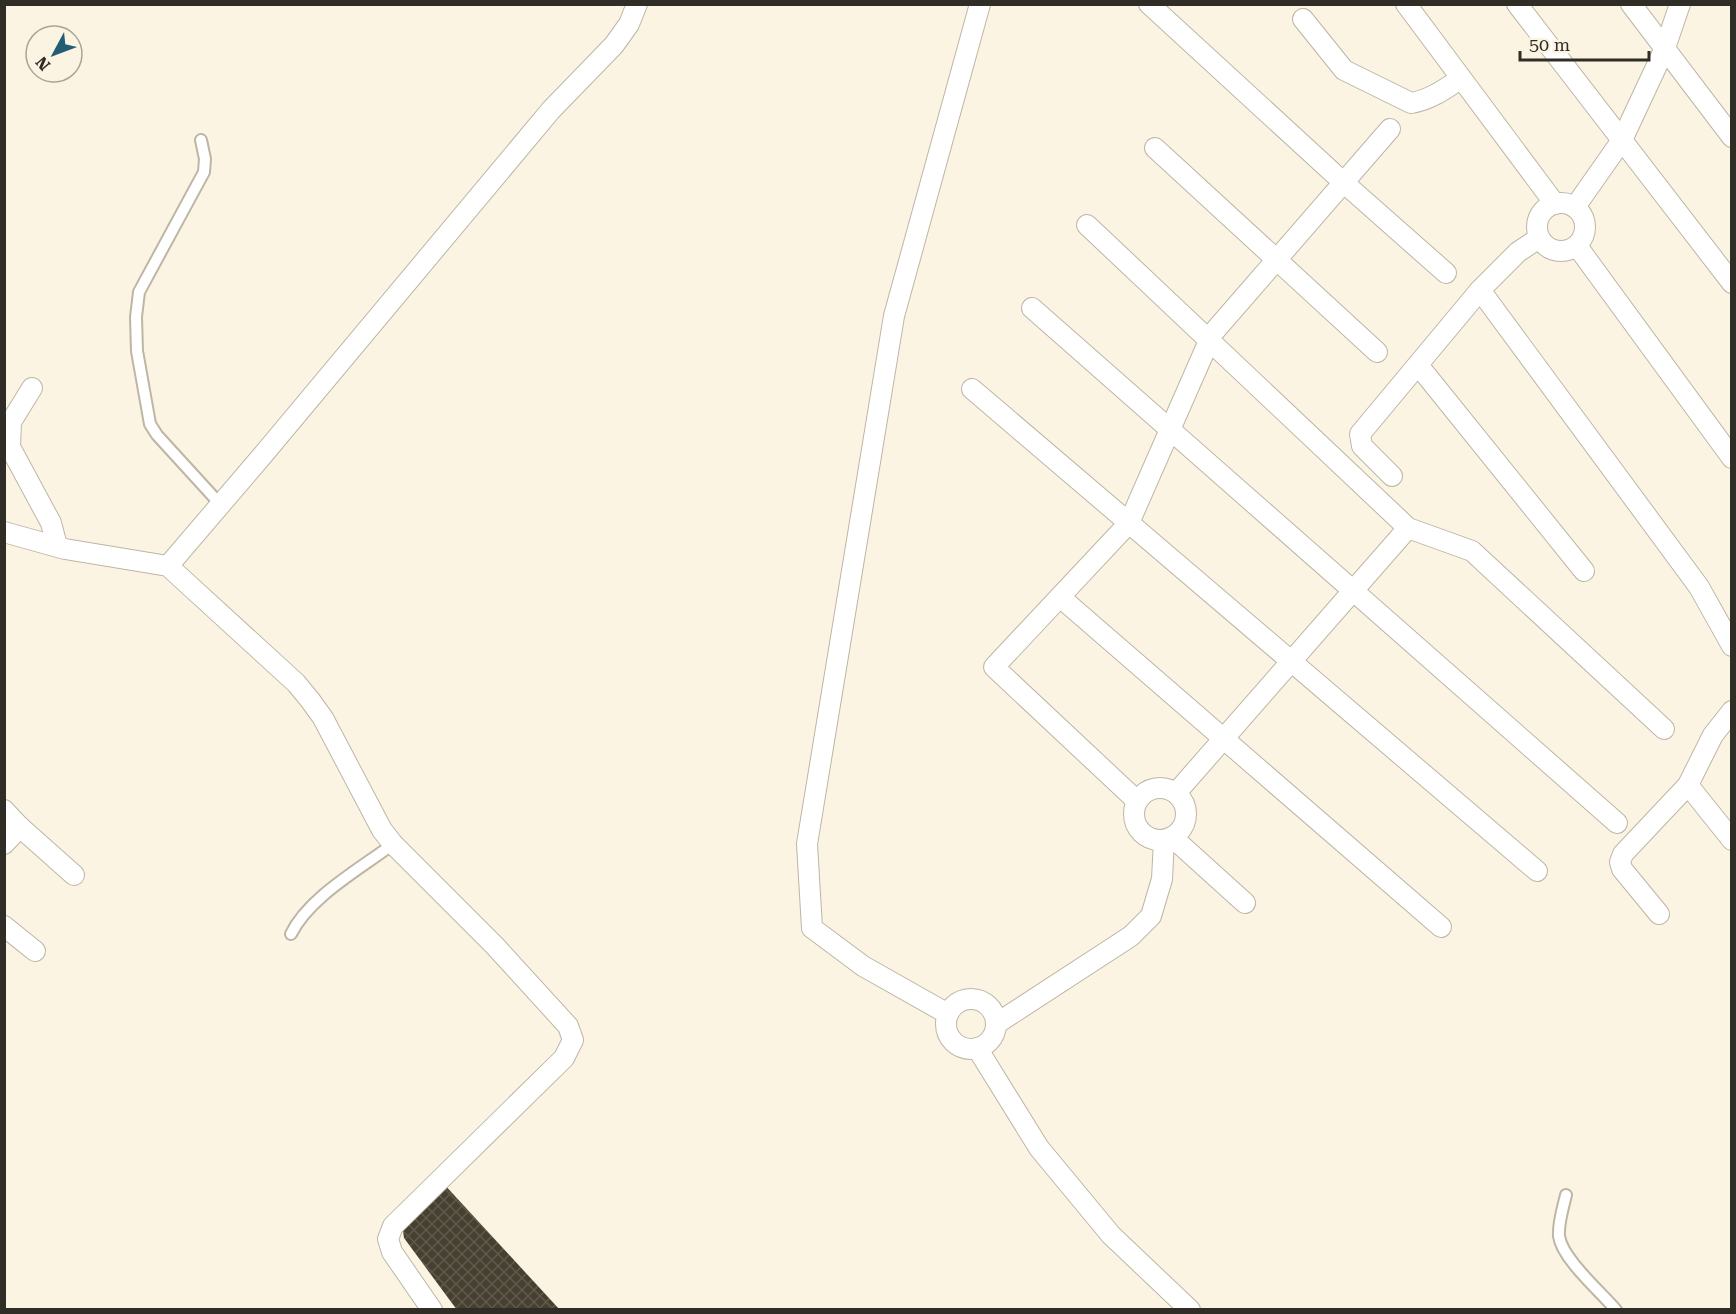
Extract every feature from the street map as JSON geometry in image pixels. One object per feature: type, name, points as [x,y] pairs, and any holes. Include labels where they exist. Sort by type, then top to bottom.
[{"type":"street","points":[[168,566],[551,110],[614,45],[629,24],[637,4]]},
{"type":"street","points":[[948,1014],[863,966],[812,928],[807,844],[894,316],[980,4]]},
{"type":"street","points":[[1149,4],[1446,273]]},
{"type":"street","points":[[1406,4],[1555,204]]},
{"type":"street","points":[[1517,4],[1731,283]]},
{"type":"street","points":[[1631,4],[1731,137]]},
{"type":"street","points":[[1575,207],[1622,140],[1665,48],[1680,4]]},
{"type":"street","points":[[1303,19],[1344,70],[1411,103],[1421,102],[1434,96],[1460,79]]},
{"type":"street","points":[[1137,801],[994,667],[1129,523],[1212,334],[1390,129]]},
{"type":"street","points":[[1155,148],[1377,352]]},
{"type":"street","points":[[1565,203],[1575,207],[1586,226],[1582,241],[1567,251],[1556,251],[1546,246],[1539,238],[1537,231],[1539,217],[1543,211],[1555,204],[1565,203]]},
{"type":"street","points":[[1087,225],[1408,528],[1472,551],[1664,729]]},
{"type":"street","points":[[1392,476],[1362,446],[1360,434],[1480,290],[1502,266],[1539,238]]},
{"type":"street","points":[[1577,246],[1731,458]]},
{"type":"street","points":[[1480,290],[1699,587],[1731,646]]},
{"type":"street","points":[[1032,308],[1617,823]]},
{"type":"street","points":[[1418,365],[1584,571]]},
{"type":"street","points":[[32,388],[11,422],[10,447],[51,523],[57,546]]},
{"type":"street","points":[[972,388],[1536,871]]},
{"type":"street","points":[[1176,793],[1408,528]]},
{"type":"street","points":[[4,532],[57,546],[168,566],[296,683],[310,699],[323,718],[373,815],[393,844],[495,946],[568,1026],[573,1040],[564,1058],[393,1226],[388,1239],[392,1252],[432,1310]]},
{"type":"street","points":[[1060,597],[1441,927]]},
{"type":"street","points":[[1659,914],[1622,869],[1620,862],[1623,854],[1688,785],[1713,735],[1731,711]]},
{"type":"street","points":[[1688,785],[1731,840]]},
{"type":"street","points":[[996,1024],[990,1008],[984,1003],[967,999],[959,1002],[948,1014],[946,1030],[955,1043],[962,1047],[977,1048],[990,1039],[996,1024],[1131,936],[1151,916],[1161,879],[1168,838],[1183,825],[1186,817],[1182,800],[1176,793],[1159,787],[1150,789],[1137,801],[1134,809],[1136,826],[1148,837],[1168,838],[1245,903]]},
{"type":"street","points":[[4,810],[74,875]]},
{"type":"street","points":[[4,844],[20,827]]},
{"type":"street","points":[[4,926],[35,951]]},
{"type":"street","points":[[977,1048],[1039,1148],[1111,1235],[1190,1310]]},
{"type":"lane","points":[[201,140],[205,159],[204,171],[139,292],[136,317],[137,351],[150,424],[157,435],[220,504]]},
{"type":"lane","points":[[291,934],[297,922],[319,899],[393,844]]},
{"type":"lane","points":[[1566,1195],[1559,1226],[1559,1239],[1573,1262],[1616,1310]]},
{"type":"building","points":[[442,1182],[560,1310],[457,1310],[404,1238],[402,1223]]}]
